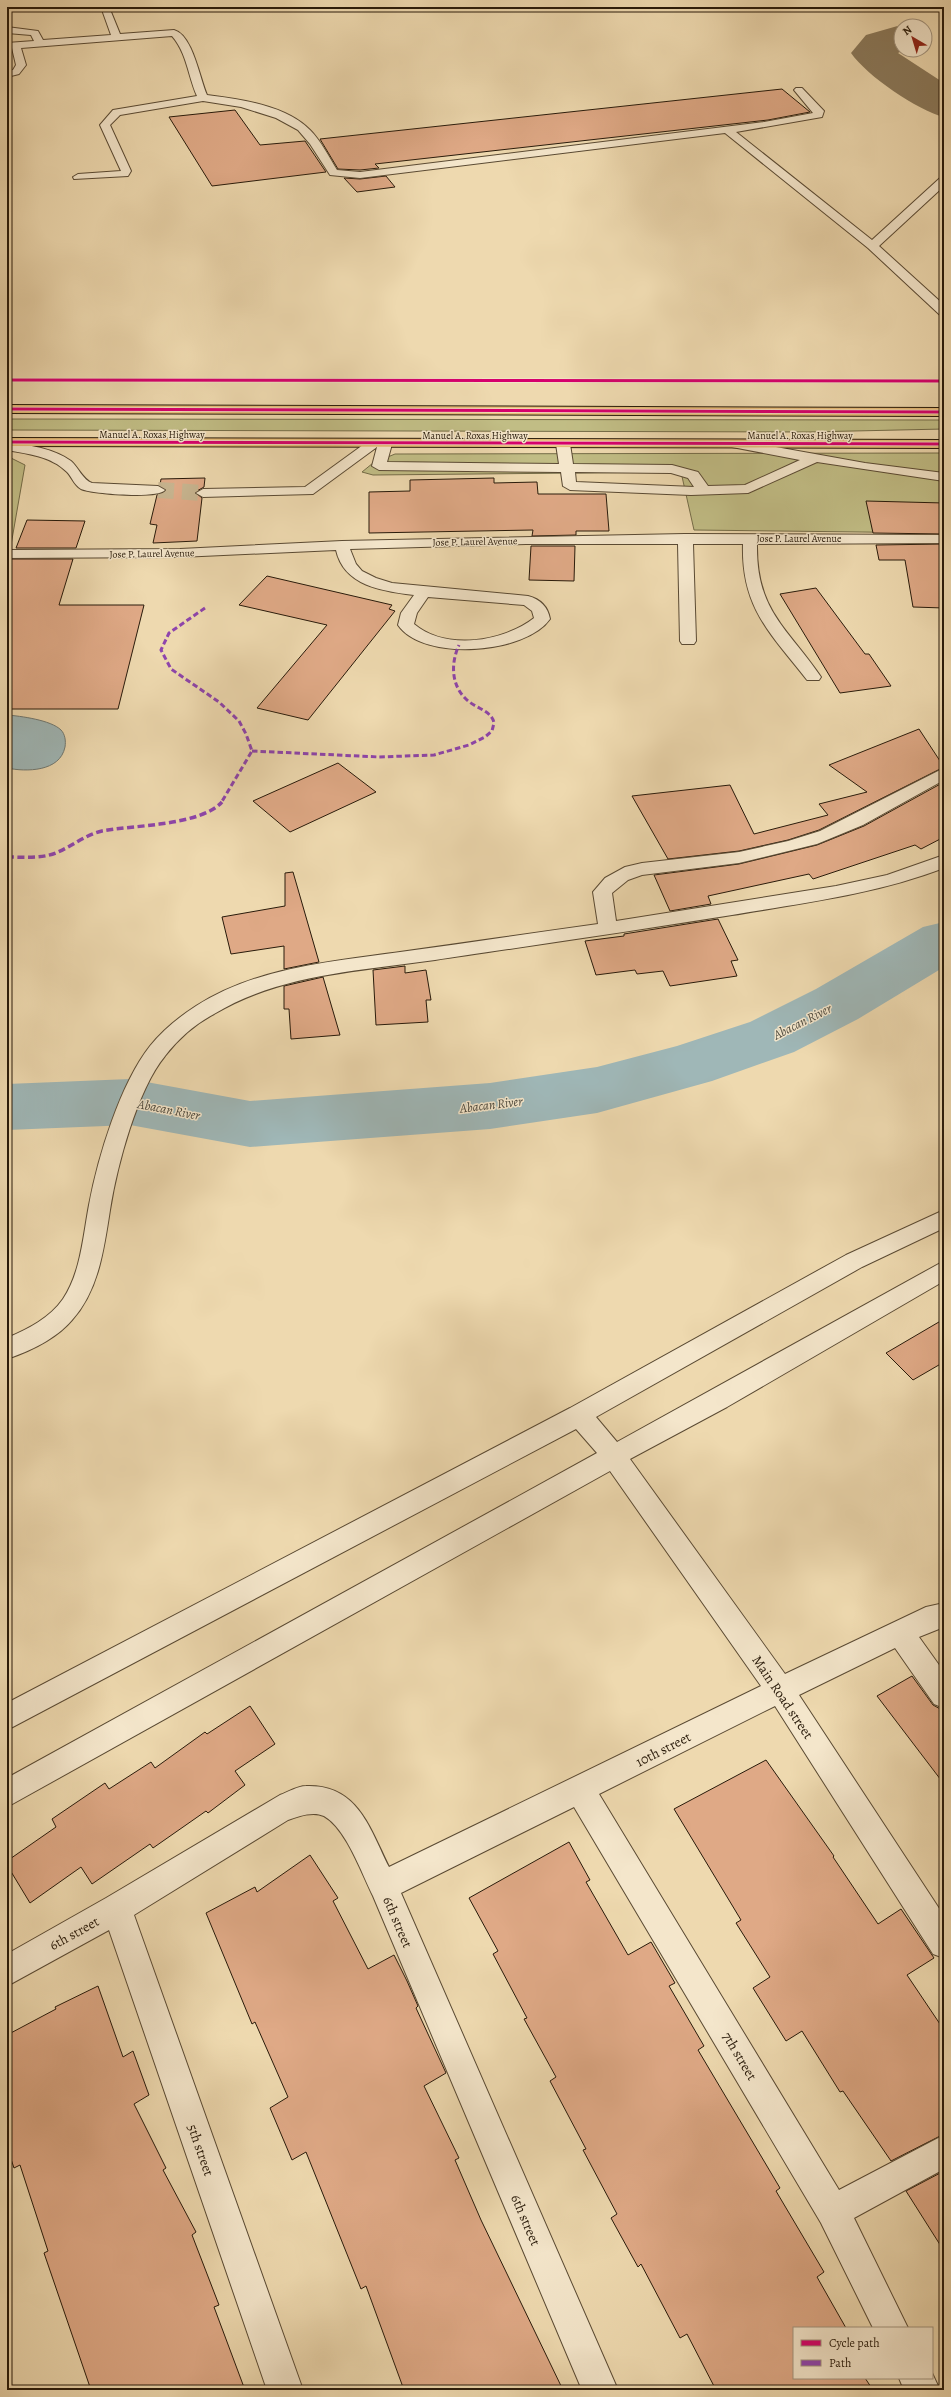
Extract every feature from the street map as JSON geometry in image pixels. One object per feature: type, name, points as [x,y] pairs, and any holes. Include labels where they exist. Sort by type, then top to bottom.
[{"type":"main road","name":"Manuel A. Roxas Highway","points":[[7,409],[944,412]]},
{"type":"main road","name":"Manuel A. Roxas Highway","points":[[7,442],[378,444],[944,444]]},
{"type":"street","points":[[104,7],[116,37]]},
{"type":"street","points":[[7,30],[35,33],[40,43]]},
{"type":"street","points":[[7,74],[16,72],[21,66],[12,46],[169,32],[177,35],[193,63],[197,84],[203,98]]},
{"type":"street","points":[[78,177],[124,174],[126,171],[105,124],[117,112],[203,98],[246,105],[285,118],[303,129],[334,173],[344,175],[360,175],[764,125],[818,114],[819,111],[799,90]]},
{"type":"street","points":[[726,129],[872,246],[944,312]]},
{"type":"street","points":[[872,246],[942,183]]},
{"type":"street","points":[[378,444],[379,466],[672,469],[693,475],[704,491]]},
{"type":"street","points":[[203,493],[308,491],[378,444]]},
{"type":"street","points":[[562,444],[570,486],[704,491],[748,489],[815,458]]},
{"type":"street","points":[[737,444],[865,468],[944,477]]},
{"type":"street","points":[[7,446],[39,451],[56,458],[70,467],[85,485],[100,489],[158,490]]},
{"type":"street","points":[[685,538],[688,641]]},
{"type":"street","name":"Jose P. Laurel Avenue","points":[[7,554],[180,553],[342,545],[685,538],[944,538]]},
{"type":"street","points":[[750,538],[751,574],[760,609],[770,625],[813,677]]},
{"type":"street","points":[[342,545],[344,557],[350,567],[368,580],[382,585],[425,591],[528,601],[537,606],[542,612],[542,619],[534,628],[511,636],[459,645],[440,644],[414,634],[406,625],[409,613],[425,591]]},
{"type":"street","points":[[608,930],[602,892],[611,882],[623,874],[639,867],[688,865],[785,848],[818,837],[867,817],[944,773]]},
{"type":"street","points":[[7,1349],[53,1325],[71,1306],[90,1264],[102,1191],[130,1102],[157,1051],[174,1034],[208,1008],[236,992],[262,982],[340,967],[608,930],[828,893],[887,879],[944,861]]},
{"type":"street","points":[[7,1717],[579,1415],[854,1261],[944,1218]]},
{"type":"street","points":[[7,1792],[614,1456],[827,1340],[944,1270]]},
{"type":"street","name":"Main Road street","points":[[579,1415],[614,1456],[780,1690],[944,1943]]},
{"type":"street","name":"10th street","points":[[383,1886],[780,1690],[901,1634],[934,1616],[944,1614]]},
{"type":"street","points":[[901,1634],[944,1695]]},
{"type":"street","name":"7th street","points":[[580,1790],[833,2211],[891,2327]]},
{"type":"street","name":"6th street","points":[[7,1971],[117,1909],[280,1809],[305,1800],[329,1802],[350,1819],[383,1886],[600,2390]]},
{"type":"street","name":"5th street","points":[[117,1909],[285,2390]]},
{"type":"street","points":[[833,2211],[944,2150]]},
{"type":"street","points":[[916,2379],[922,2390]]},
{"type":"shaded area","points":[[7,419],[944,420],[944,429],[808,432],[7,430]]},
{"type":"shaded area","points":[[944,453],[944,533],[694,530],[681,472],[373,475],[362,472],[373,463],[395,454]]},
{"type":"shaded area","points":[[7,456],[25,465],[11,545],[7,545]]},
{"type":"water","points":[[7,715],[43,721],[61,730],[65,738],[65,747],[62,755],[49,766],[41,768],[23,770],[7,768]]},
{"type":"building","points":[[782,89],[810,112],[768,120],[375,164],[379,168],[360,170],[338,169],[320,139]]},
{"type":"building","points":[[235,110],[260,145],[305,141],[326,172],[212,186],[169,117]]},
{"type":"building","points":[[386,176],[395,187],[357,192],[344,178],[360,179]]},
{"type":"building","points":[[205,478],[204,487],[195,492],[202,498],[197,541],[153,543],[157,525],[150,524],[157,495],[166,491],[160,485],[161,479]]},
{"type":"building","points":[[494,478],[494,483],[537,482],[538,494],[606,494],[609,531],[576,531],[576,535],[532,536],[533,530],[369,533],[369,492],[410,491],[410,480]]},
{"type":"building","points":[[866,501],[944,503],[944,534],[873,533]]},
{"type":"building","points":[[27,520],[85,521],[76,548],[16,548]]},
{"type":"building","points":[[944,544],[944,608],[913,607],[905,560],[879,560],[876,545]]},
{"type":"building","points":[[531,546],[575,546],[574,581],[529,580]]},
{"type":"building","points":[[11,559],[73,559],[59,605],[144,605],[118,709],[7,709],[7,570]]},
{"type":"building","points":[[267,576],[392,605],[389,609],[395,611],[308,720],[257,708],[327,625],[239,605]]},
{"type":"building","points":[[816,588],[865,654],[869,654],[891,686],[840,693],[780,594]]},
{"type":"building","points":[[919,729],[944,767],[819,830],[788,840],[739,851],[668,859],[632,796],[730,785],[754,834],[828,815],[819,804],[867,792],[829,765]]},
{"type":"building","points":[[338,763],[376,792],[290,832],[253,801]]},
{"type":"building","points":[[944,782],[944,837],[921,849],[915,845],[813,879],[809,874],[708,896],[711,904],[670,911],[654,875],[739,864],[817,845],[864,826]]},
{"type":"building","points":[[293,872],[319,962],[284,969],[284,946],[231,954],[222,917],[285,906],[285,873]]},
{"type":"building","points":[[718,919],[738,960],[731,961],[737,976],[670,986],[663,971],[637,974],[635,970],[596,975],[585,941],[624,936],[624,934]]},
{"type":"building","points":[[405,966],[405,973],[426,970],[431,1000],[426,1000],[428,1022],[376,1025],[373,970]]},
{"type":"building","points":[[323,977],[340,1035],[291,1039],[289,1009],[284,1009],[284,986]]},
{"type":"building","points":[[944,1319],[944,1362],[913,1380],[886,1353]]},
{"type":"building","points":[[912,1676],[933,1705],[944,1711],[944,1784],[877,1696]]},
{"type":"building","points":[[250,1706],[275,1744],[235,1771],[245,1785],[208,1813],[206,1811],[153,1848],[150,1844],[92,1884],[81,1867],[30,1903],[7,1865],[7,1861],[56,1827],[52,1819],[105,1783],[109,1789],[151,1762],[155,1768],[205,1732],[207,1734]]},
{"type":"building","points":[[766,1760],[834,1856],[833,1857],[878,1924],[901,1909],[934,1958],[907,1975],[944,2030],[944,2134],[891,2161],[843,2091],[840,2092],[802,2031],[786,2041],[753,1988],[770,1977],[736,1923],[741,1920],[674,1809]]},
{"type":"building","points":[[569,1842],[590,1880],[586,1882],[628,1955],[651,1942],[675,1983],[669,1986],[704,2046],[698,2050],[780,2188],[776,2191],[824,2272],[817,2277],[845,2327],[793,2327],[793,2379],[866,2379],[873,2390],[716,2390],[687,2334],[680,2338],[641,2264],[638,2267],[611,2218],[617,2214],[583,2150],[586,2149],[550,2081],[556,2077],[524,2019],[527,2018],[493,1954],[498,1951],[469,1898]]},
{"type":"building","points":[[310,1855],[338,1898],[333,1901],[368,1969],[394,1955],[407,1981],[418,2006],[416,2008],[446,2073],[424,2086],[459,2158],[455,2160],[481,2220],[563,2390],[404,2390],[366,2286],[361,2289],[306,2152],[292,2160],[270,2108],[288,2097],[255,2022],[252,2024],[206,1913],[255,1887],[257,1892]]},
{"type":"building","points":[[98,1986],[123,2057],[133,2051],[149,2095],[134,2104],[166,2168],[163,2170],[196,2232],[192,2235],[219,2305],[214,2307],[245,2390],[91,2390],[44,2253],[48,2251],[20,2165],[14,2168],[7,2147],[7,2035],[56,2009],[55,2007]]},
{"type":"building","points":[[944,2171],[944,2251],[906,2191]]},
{"type":"waterway","name":"Abacan River","points":[[7,1107],[130,1102],[250,1124],[490,1106],[597,1090],[690,1065],[772,1037],[837,1004],[944,941]]},
{"type":"taxiway","points":[[893,40],[881,44],[873,53],[878,59],[944,103]]},
{"type":"tunnel","points":[[158,490],[203,493]]},
{"type":"marked path","points":[[7,857],[38,857],[57,853],[100,831],[172,822],[210,811],[221,803],[230,785],[252,751],[246,734],[239,721],[230,711],[219,702],[183,680],[171,669],[166,663],[161,650],[169,633],[205,608]]},
{"type":"marked path","points":[[252,751],[379,757],[434,755],[452,751],[485,737],[493,728],[494,720],[488,713],[472,704],[465,698],[456,685],[453,661],[459,645]]},
{"type":"cycle path","points":[[7,380],[944,381]]},
{"type":"cycle path","points":[[7,409],[944,412]]},
{"type":"cycle path","points":[[7,442],[944,444]]}]
